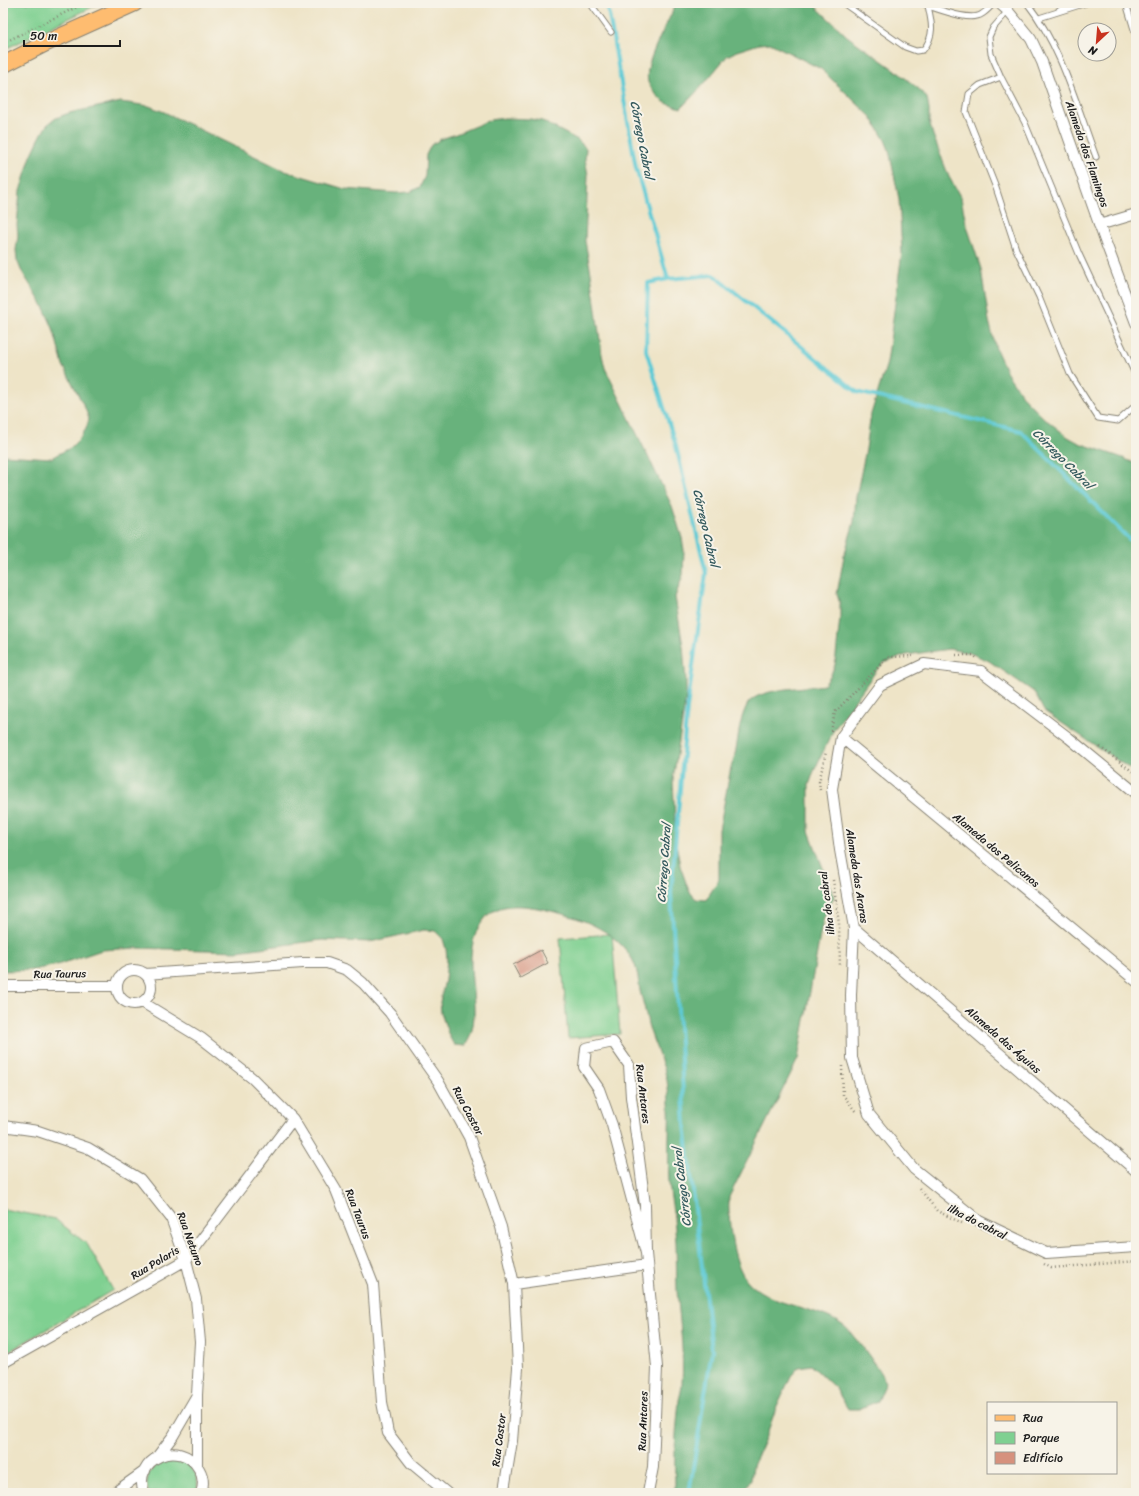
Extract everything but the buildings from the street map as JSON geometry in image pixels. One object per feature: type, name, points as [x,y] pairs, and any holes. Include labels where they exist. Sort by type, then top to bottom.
[{"type":"main road","points":[[3,65],[44,44],[135,3]]},
{"type":"street","name":"Alameda dos Flamingos","points":[[999,3],[1008,11],[1030,39],[1042,62],[1099,225],[1136,323]]},
{"type":"street","points":[[1099,225],[1136,214]]},
{"type":"street","name":"Alameda das Araras","points":[[1136,793],[1069,738],[982,671],[924,664],[880,685],[841,737],[832,789],[840,850],[854,928],[851,995],[852,1058],[869,1114],[914,1169],[979,1221],[1046,1254],[1136,1247]]},
{"type":"street","name":"Alameda dos Pelicanos","points":[[841,737],[1136,981]]},
{"type":"street","name":"Alameda das Águias","points":[[854,928],[1136,1171]]},
{"type":"street","name":"Rua Castor","points":[[145,974],[327,963],[347,970],[363,983],[390,1013],[438,1081],[469,1137],[501,1227],[514,1284],[518,1368],[512,1441],[503,1493]]},
{"type":"street","points":[[139,971],[145,974],[151,986],[147,998],[142,1002],[133,1004],[125,1001],[119,995],[117,986],[122,975],[127,972],[139,971]]},
{"type":"street","name":"Rua Taurus","points":[[3,986],[117,986]]},
{"type":"street","name":"Rua Taurus","points":[[142,1002],[207,1043],[252,1078],[293,1119],[336,1190],[373,1284],[382,1402],[388,1434],[410,1463],[447,1493]]},
{"type":"street","name":"Rua Antares","points":[[646,1253],[612,1125],[599,1090],[584,1067],[586,1048],[613,1042],[629,1064],[631,1097],[645,1205],[646,1253],[656,1367],[653,1467],[648,1493]]},
{"type":"street","name":"Rua Polaris","points":[[3,1363],[186,1260],[293,1119]]},
{"type":"street","name":"Rua Netuno","points":[[3,1126],[38,1131],[88,1148],[140,1179],[171,1218],[186,1260],[196,1299],[200,1342],[196,1395],[197,1465],[201,1472],[203,1481],[202,1492]]},
{"type":"street","points":[[514,1284],[647,1265]]},
{"type":"street","points":[[144,1493],[142,1480],[145,1471],[173,1436],[196,1395]]},
{"type":"street","points":[[157,1457],[174,1453],[190,1459],[197,1465]]},
{"type":"street","points":[[114,1493],[145,1471]]},
{"type":"lane","points":[[590,3],[611,32]]},
{"type":"lane","points":[[843,3],[905,47],[916,51],[923,50],[930,40],[932,24],[926,5]]},
{"type":"lane","points":[[926,5],[962,16],[973,17],[982,15],[994,3]]},
{"type":"lane","points":[[1027,3],[1039,18],[1059,58],[1096,157]]},
{"type":"lane","points":[[1058,11],[1068,3]]},
{"type":"lane","points":[[1039,18],[1086,3]]},
{"type":"lane","points":[[1126,3],[1136,36]]},
{"type":"lane","points":[[1008,11],[993,28],[989,38],[991,54],[1024,123],[1079,254],[1136,376]]},
{"type":"lane","points":[[1001,77],[980,85],[969,94],[966,112],[996,188],[1016,249],[1039,297],[1070,374],[1098,418],[1118,421],[1136,405]]},
{"type":"path","points":[[3,43],[85,3]]},
{"type":"path","points":[[950,656],[973,655],[979,660]]},
{"type":"path","points":[[830,735],[835,712],[888,657],[919,656]]},
{"type":"path","points":[[1099,746],[1136,774]]},
{"type":"path","points":[[821,798],[819,782],[826,751]]},
{"type":"path","name":"ilha do cabral","points":[[832,877],[839,924],[840,971]]},
{"type":"path","points":[[842,1064],[843,1095],[858,1114]]},
{"type":"path","name":"ilha do cabral","points":[[917,1186],[937,1211],[966,1225]]},
{"type":"path","points":[[1037,1261],[1051,1268],[1136,1261]]},
{"type":"green space","points":[[3,3],[101,3],[3,50]]},
{"type":"green space","points":[[676,3],[812,3],[847,36],[920,90],[927,98],[929,121],[933,135],[949,177],[961,198],[966,223],[981,269],[989,321],[996,349],[1008,375],[1024,398],[1044,418],[1068,437],[1079,443],[1136,464],[1136,773],[1044,711],[1034,692],[989,661],[970,653],[949,649],[906,655],[884,663],[876,671],[833,731],[814,771],[809,785],[809,831],[834,897],[824,917],[821,930],[798,1059],[729,1197],[730,1228],[737,1262],[749,1283],[761,1292],[779,1301],[828,1317],[844,1326],[867,1353],[886,1382],[878,1401],[859,1409],[848,1409],[836,1389],[811,1365],[799,1367],[791,1376],[776,1408],[767,1434],[753,1466],[751,1480],[742,1493],[675,1493],[675,1441],[679,1400],[682,1386],[682,1361],[677,1291],[676,1236],[669,1182],[669,1106],[667,1080],[648,1024],[634,963],[625,950],[609,934],[577,918],[538,908],[510,906],[493,911],[486,917],[476,932],[472,948],[471,965],[474,1016],[472,1031],[465,1046],[454,1045],[449,1036],[441,1013],[440,1002],[445,980],[447,959],[443,939],[435,931],[424,930],[370,942],[322,940],[237,951],[137,948],[102,950],[57,965],[33,970],[3,971],[3,455],[51,458],[70,448],[79,439],[86,429],[89,419],[63,365],[53,328],[43,306],[21,270],[17,260],[17,225],[20,191],[31,156],[47,125],[56,118],[69,113],[121,102],[149,106],[285,171],[345,189],[396,193],[410,192],[420,187],[425,176],[426,155],[431,145],[441,139],[490,120],[505,118],[542,121],[578,140],[586,148],[585,159],[588,175],[585,241],[605,368],[672,506],[682,538],[684,550],[683,575],[675,597],[683,646],[686,682],[686,696],[673,780],[676,843],[680,866],[689,891],[696,899],[706,900],[719,879],[719,830],[731,767],[735,756],[744,711],[749,702],[755,697],[773,691],[824,685],[830,677],[835,665],[840,618],[840,604],[837,594],[844,556],[854,522],[856,497],[866,449],[871,414],[887,363],[902,252],[899,199],[889,150],[885,140],[871,117],[821,69],[770,43],[759,44],[727,56],[703,85],[681,108],[669,104],[656,94],[648,82],[647,73],[653,53]]},
{"type":"green space","points":[[612,934],[620,1034],[568,1038],[560,938]]},
{"type":"green space","points":[[3,1209],[55,1219],[87,1244],[113,1290],[3,1355]]},
{"type":"green space","points":[[172,1458],[184,1462],[193,1470],[197,1480],[196,1493],[149,1493],[147,1480],[152,1470],[160,1462]]},
{"type":"waterway","name":"Córrego Cabral","points":[[605,3],[608,9],[636,168],[668,279],[648,283],[646,350],[676,446],[706,573],[687,708],[671,893],[685,1125],[712,1350],[689,1493]]},
{"type":"waterway","name":"Córrego Cabral","points":[[668,279],[714,275],[857,392],[1021,431],[1136,546]]}]
